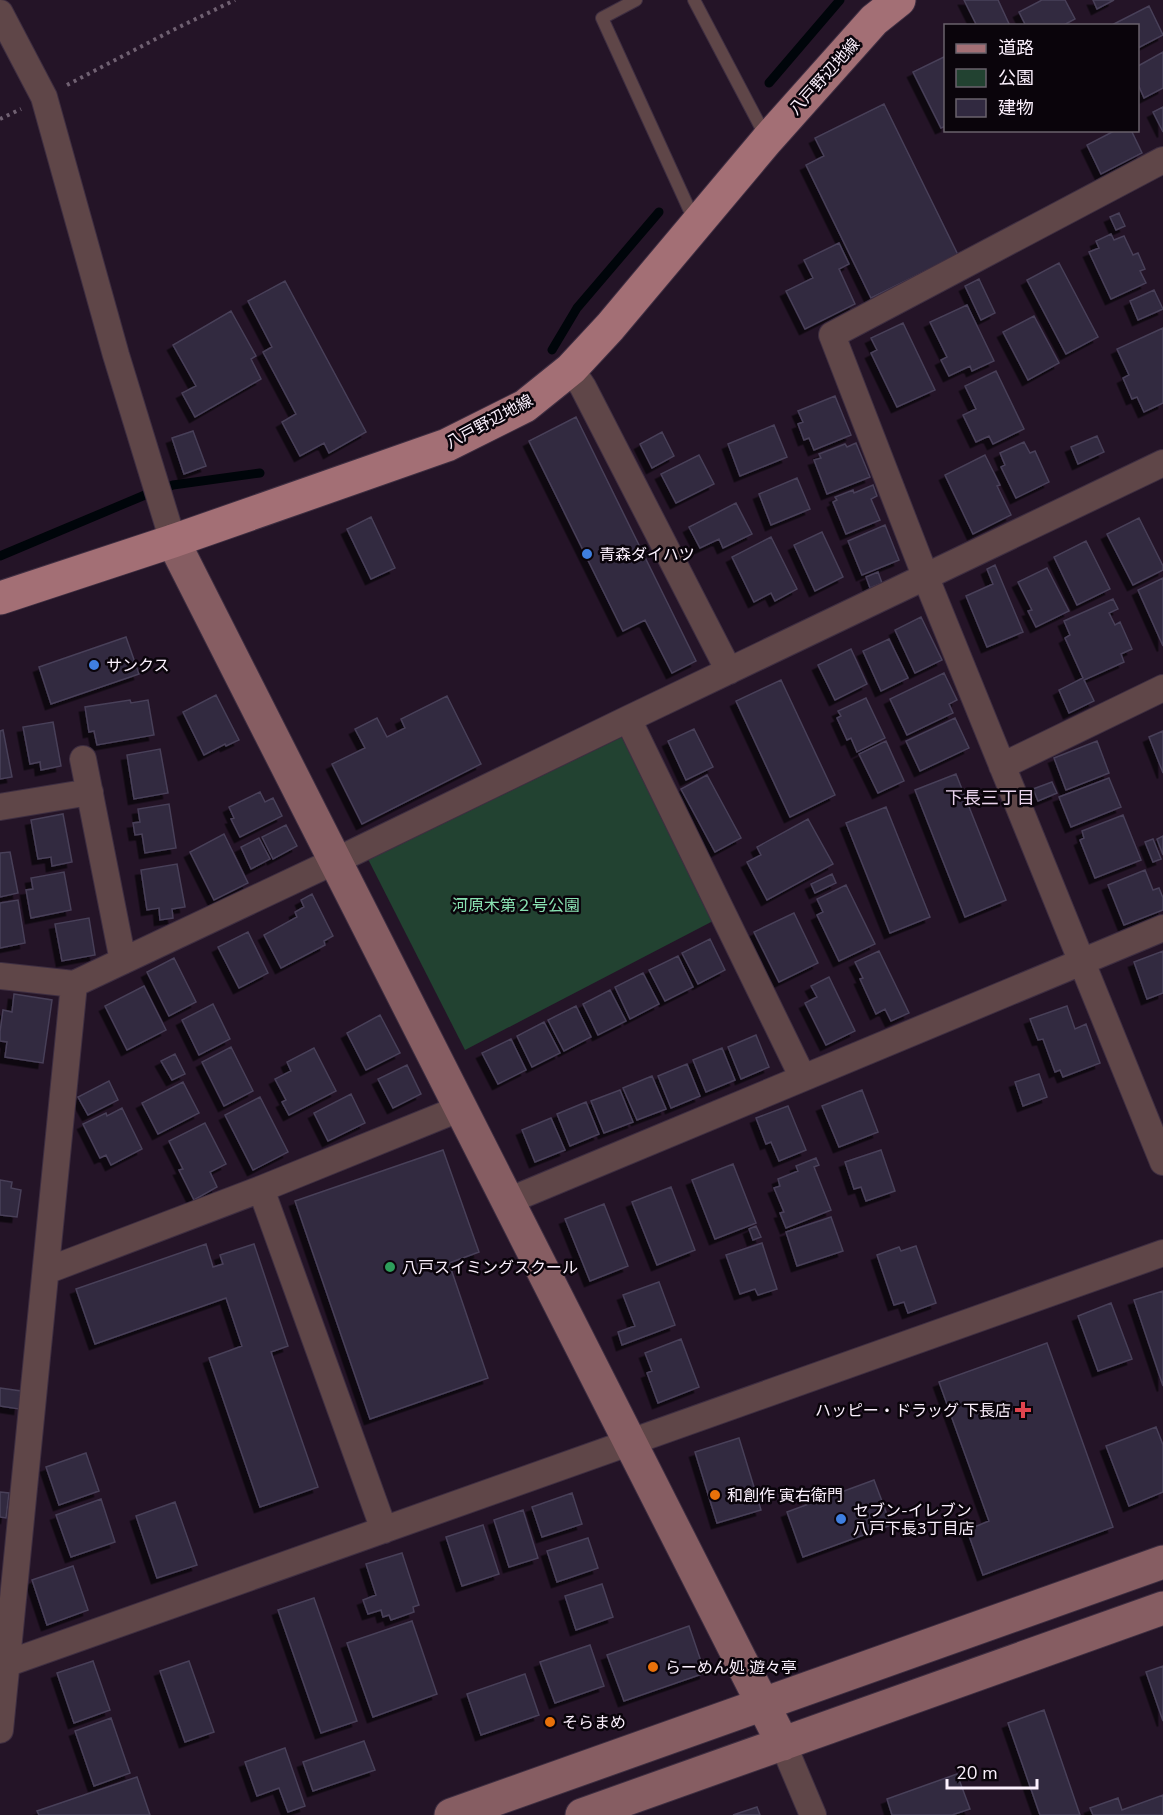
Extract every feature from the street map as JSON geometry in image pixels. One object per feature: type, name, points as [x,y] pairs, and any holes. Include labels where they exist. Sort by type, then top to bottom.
[{"type":"main road","name":"八戸野辺地線","points":[[0,598],[173,541],[447,445],[525,406],[572,369],[697,225],[767,140],[874,20],[899,0]]},
{"type":"street","points":[[0,14],[44,97],[116,355],[173,541],[764,1704],[813,1815]]},
{"type":"street","points":[[1163,160],[832,335],[926,578],[1163,1161]]},
{"type":"street","points":[[572,369],[729,671]]},
{"type":"street","points":[[0,976],[74,984],[336,861],[1163,463]]},
{"type":"street","points":[[1002,766],[1163,688]]},
{"type":"street","points":[[628,719],[803,1078]]},
{"type":"street","points":[[83,759],[123,961]]},
{"type":"street","points":[[0,807],[90,792]]},
{"type":"street","points":[[508,1200],[1082,963],[1163,927]]},
{"type":"street","points":[[0,1730],[3,1665],[46,1271],[74,984]]},
{"type":"street","points":[[46,1271],[461,1108]]},
{"type":"street","points":[[261,1188],[384,1530]]},
{"type":"street","points":[[3,1665],[1163,1254]]},
{"type":"street","points":[[451,1815],[1163,1562]]},
{"type":"street","points":[[582,1815],[1163,1608]]},
{"type":"lane","points":[[636,0],[602,18],[697,225]]},
{"type":"lane","points":[[694,0],[767,140]]},
{"type":"path","points":[[44,97],[235,0]]},
{"type":"green space","name":"河原木第２号公園","points":[[622,737],[713,921],[465,1050],[368,859]]},
{"type":"building","points":[[964,0],[998,0],[1009,24],[976,24]]},
{"type":"building","points":[[1042,0],[1065,0],[1075,19],[1066,24],[1025,24],[1019,12]]},
{"type":"building","points":[[1093,0],[1114,0],[1097,9]]},
{"type":"building","points":[[1149,6],[1163,35],[1139,47],[1139,24],[1114,24]]},
{"type":"building","points":[[1163,52],[1163,88],[1144,98],[1139,86],[1139,65]]},
{"type":"building","points":[[944,57],[944,127],[941,128],[913,72]]},
{"type":"building","points":[[884,104],[958,255],[871,298],[806,165],[824,156],[815,138]]},
{"type":"building","points":[[1163,107],[1163,132],[1153,112]]},
{"type":"building","points":[[1112,132],[1132,132],[1142,153],[1101,174],[1087,145]]},
{"type":"building","points":[[1119,213],[1125,226],[1116,230],[1110,217]]},
{"type":"building","points":[[1111,234],[1114,240],[1124,236],[1133,255],[1138,253],[1145,269],[1140,271],[1146,283],[1111,299],[1089,252],[1099,248],[1096,241]]},
{"type":"building","points":[[839,243],[849,264],[839,269],[855,304],[805,329],[786,291],[813,278],[804,260]]},
{"type":"building","points":[[1059,263],[1098,337],[1066,354],[1027,280]]},
{"type":"building","points":[[979,279],[995,313],[981,320],[965,286]]},
{"type":"building","points":[[285,281],[366,432],[329,453],[324,443],[300,456],[282,422],[296,414],[263,352],[272,347],[248,301]]},
{"type":"building","points":[[1154,290],[1163,309],[1138,320],[1130,301]]},
{"type":"building","points":[[967,305],[994,361],[972,371],[970,366],[949,376],[941,360],[947,357],[930,322]]},
{"type":"building","points":[[231,311],[256,356],[251,359],[261,379],[195,417],[182,393],[196,386],[173,345]]},
{"type":"building","points":[[1034,316],[1059,363],[1028,380],[1003,332]]},
{"type":"building","points":[[903,323],[935,390],[897,407],[871,353],[877,350],[871,338]]},
{"type":"building","points":[[1163,328],[1163,403],[1144,412],[1137,397],[1132,399],[1123,378],[1129,375],[1117,349]]},
{"type":"building","points":[[996,371],[1024,429],[993,444],[989,436],[976,442],[963,415],[976,409],[965,386]]},
{"type":"building","points":[[835,396],[851,435],[814,450],[809,438],[804,440],[798,424],[803,422],[798,411]]},
{"type":"building","points":[[576,417],[696,661],[672,673],[645,620],[623,631],[529,441]]},
{"type":"building","points":[[774,425],[787,457],[740,476],[728,444]]},
{"type":"building","points":[[193,431],[206,466],[184,474],[172,438]]},
{"type":"building","points":[[662,432],[674,456],[652,468],[640,444]]},
{"type":"building","points":[[1097,436],[1104,452],[1078,464],[1071,447]]},
{"type":"building","points":[[1024,442],[1030,453],[1035,451],[1049,482],[1016,498],[1001,467],[1005,465],[1000,453]]},
{"type":"building","points":[[856,443],[870,477],[827,494],[814,460],[821,458],[819,454],[845,444],[847,447]]},
{"type":"building","points":[[699,455],[714,484],[676,503],[661,474]]},
{"type":"building","points":[[985,455],[1000,485],[997,486],[1011,515],[973,534],[945,475]]},
{"type":"building","points":[[797,478],[810,509],[771,525],[759,494]]},
{"type":"building","points":[[873,485],[877,496],[871,499],[880,520],[846,534],[833,502],[837,500],[835,497],[853,490],[854,493]]},
{"type":"building","points":[[736,503],[752,534],[723,548],[719,539],[700,548],[689,527]]},
{"type":"building","points":[[371,517],[395,568],[371,579],[347,529]]},
{"type":"building","points":[[1139,518],[1163,570],[1133,585],[1107,534]]},
{"type":"building","points":[[885,525],[899,560],[862,575],[848,541]]},
{"type":"building","points":[[822,532],[843,577],[815,591],[794,545]]},
{"type":"building","points":[[771,537],[797,589],[775,601],[771,593],[754,602],[732,557]]},
{"type":"building","points":[[1086,541],[1110,589],[1077,605],[1054,557]]},
{"type":"building","points":[[995,565],[1023,632],[987,647],[966,596],[993,584],[987,569]]},
{"type":"building","points":[[1047,568],[1069,611],[1036,627],[1028,611],[1032,610],[1018,582]]},
{"type":"building","points":[[878,572],[882,583],[870,588],[866,577]]},
{"type":"building","points":[[1163,578],[1163,646],[1138,590]]},
{"type":"building","points":[[1113,599],[1118,609],[1109,613],[1115,625],[1120,622],[1132,649],[1121,654],[1124,662],[1084,680],[1094,701],[1069,713],[1059,690],[1083,678],[1065,638],[1070,635],[1064,621]]},
{"type":"building","points":[[921,617],[942,660],[915,673],[895,630]]},
{"type":"building","points":[[126,637],[139,674],[51,704],[39,667]]},
{"type":"building","points":[[889,639],[908,678],[881,691],[863,651]]},
{"type":"building","points":[[851,649],[867,684],[835,700],[818,665]]},
{"type":"building","points":[[944,673],[957,700],[949,704],[953,713],[907,735],[890,699]]},
{"type":"building","points":[[781,680],[835,795],[790,817],[736,701]]},
{"type":"building","points":[[216,695],[239,740],[226,746],[225,744],[204,755],[183,712]]},
{"type":"building","points":[[447,696],[481,764],[362,824],[332,764],[365,748],[355,729],[377,718],[387,737],[405,728],[401,719]]},
{"type":"building","points":[[866,698],[885,738],[857,752],[851,738],[847,740],[837,718],[841,716],[838,711]]},
{"type":"building","points":[[130,700],[131,703],[148,700],[154,735],[97,745],[94,731],[89,732],[85,707]]},
{"type":"building","points":[[955,718],[969,748],[920,771],[906,741]]},
{"type":"building","points":[[53,722],[61,766],[41,770],[40,762],[30,764],[23,727]]},
{"type":"building","points":[[694,729],[713,767],[686,780],[668,741]]},
{"type":"building","points":[[3,730],[12,777],[0,779],[0,731]]},
{"type":"building","points":[[1163,731],[1163,773],[1149,737]]},
{"type":"building","points":[[886,741],[904,781],[878,793],[859,754]]},
{"type":"building","points":[[1097,741],[1109,773],[1066,790],[1054,758]]},
{"type":"building","points":[[160,749],[168,793],[134,799],[127,755]]},
{"type":"building","points":[[956,774],[1006,900],[965,917],[915,790]]},
{"type":"building","points":[[707,775],[741,838],[715,852],[681,789]]},
{"type":"building","points":[[1109,778],[1121,807],[1071,827],[1059,797]]},
{"type":"building","points":[[1052,782],[1057,793],[1038,801],[1033,789]]},
{"type":"building","points":[[260,792],[265,802],[273,798],[282,816],[240,837],[231,819],[234,818],[229,807]]},
{"type":"building","points":[[169,804],[176,848],[145,853],[142,834],[135,835],[133,823],[140,822],[138,809]]},
{"type":"building","points":[[886,807],[930,917],[890,933],[846,823]]},
{"type":"building","points":[[63,814],[72,862],[52,866],[51,857],[38,859],[31,820]]},
{"type":"building","points":[[1123,815],[1141,860],[1095,878],[1080,840],[1084,838],[1082,831]]},
{"type":"building","points":[[808,819],[833,864],[767,900],[747,862],[761,855],[757,847]]},
{"type":"building","points":[[286,825],[297,846],[273,859],[262,837]]},
{"type":"building","points":[[224,834],[248,883],[214,900],[190,852]]},
{"type":"building","points":[[1163,836],[1163,855],[1157,839]]},
{"type":"building","points":[[259,838],[270,859],[251,869],[241,847]]},
{"type":"building","points":[[1153,839],[1161,859],[1153,862],[1145,842]]},
{"type":"building","points":[[10,852],[18,893],[0,897],[0,853]]},
{"type":"building","points":[[177,864],[185,907],[172,909],[173,918],[160,920],[159,908],[147,910],[141,870]]},
{"type":"building","points":[[1145,870],[1153,890],[1159,888],[1163,898],[1163,910],[1124,925],[1108,885]]},
{"type":"building","points":[[64,872],[71,910],[31,918],[26,890],[33,889],[31,878]]},
{"type":"building","points":[[832,874],[836,883],[815,893],[811,884]]},
{"type":"building","points":[[846,885],[875,944],[839,961],[817,915],[823,912],[817,899]]},
{"type":"building","points":[[312,894],[333,936],[324,941],[325,945],[281,968],[264,935],[297,917],[295,912],[304,907],[301,900]]},
{"type":"building","points":[[18,900],[25,943],[0,948],[0,903]]},
{"type":"building","points":[[794,913],[818,963],[779,982],[754,932]]},
{"type":"building","points":[[89,918],[95,955],[62,961],[55,924]]},
{"type":"building","points":[[248,932],[268,973],[239,988],[218,947]]},
{"type":"building","points":[[710,939],[725,970],[698,984],[682,953]]},
{"type":"building","points":[[879,951],[909,1013],[891,1021],[885,1009],[876,1014],[855,962]]},
{"type":"building","points":[[1163,951],[1163,993],[1147,999],[1134,962]]},
{"type":"building","points":[[678,956],[693,987],[665,1001],[649,970]]},
{"type":"building","points":[[174,958],[196,1002],[169,1016],[147,972]]},
{"type":"building","points":[[643,973],[659,1004],[630,1019],[615,987]]},
{"type":"building","points":[[829,977],[855,1031],[826,1045],[805,1003],[817,997],[811,986]]},
{"type":"building","points":[[144,986],[166,1030],[127,1050],[105,1006]]},
{"type":"building","points":[[610,990],[626,1021],[598,1035],[583,1004]]},
{"type":"building","points":[[14,994],[52,1000],[43,1063],[5,1057],[7,1042],[0,1041],[3,1010],[12,1012]]},
{"type":"building","points":[[213,1004],[230,1039],[199,1055],[182,1020]]},
{"type":"building","points":[[576,1006],[591,1037],[564,1051],[548,1020]]},
{"type":"building","points":[[1067,1006],[1075,1029],[1086,1024],[1100,1063],[1063,1077],[1060,1070],[1055,1072],[1043,1039],[1038,1040],[1030,1019]]},
{"type":"building","points":[[380,1015],[400,1053],[366,1070],[347,1033]]},
{"type":"building","points":[[544,1022],[560,1053],[532,1067],[517,1036]]},
{"type":"building","points":[[756,1035],[769,1067],[741,1079],[728,1047]]},
{"type":"building","points":[[511,1039],[526,1070],[498,1084],[482,1053]]},
{"type":"building","points":[[231,1047],[253,1091],[224,1106],[202,1062]]},
{"type":"building","points":[[314,1048],[336,1091],[289,1115],[282,1102],[286,1100],[275,1079],[291,1071],[287,1062]]},
{"type":"building","points":[[722,1048],[735,1080],[706,1092],[693,1060]]},
{"type":"building","points":[[175,1054],[185,1074],[172,1080],[161,1061]]},
{"type":"building","points":[[687,1064],[700,1096],[671,1108],[658,1076]]},
{"type":"building","points":[[407,1065],[421,1094],[393,1108],[378,1079]]},
{"type":"building","points":[[1039,1074],[1047,1097],[1023,1106],[1015,1082]]},
{"type":"building","points":[[652,1076],[666,1109],[637,1120],[623,1088]]},
{"type":"building","points":[[109,1081],[118,1100],[88,1115],[78,1097]]},
{"type":"building","points":[[183,1082],[199,1113],[158,1134],[142,1103]]},
{"type":"building","points":[[620,1090],[633,1122],[604,1133],[591,1101]]},
{"type":"building","points":[[862,1090],[878,1132],[839,1147],[822,1106]]},
{"type":"building","points":[[351,1094],[365,1123],[328,1141],[314,1113]]},
{"type":"building","points":[[260,1097],[288,1152],[253,1170],[225,1115]]},
{"type":"building","points":[[586,1102],[599,1134],[570,1146],[557,1114]]},
{"type":"building","points":[[788,1106],[806,1150],[779,1161],[771,1142],[766,1144],[756,1118]]},
{"type":"building","points":[[122,1108],[142,1149],[111,1165],[106,1155],[100,1158],[83,1124]]},
{"type":"building","points":[[551,1118],[565,1150],[535,1162],[522,1130]]},
{"type":"building","points":[[205,1123],[226,1164],[210,1172],[217,1187],[194,1200],[179,1170],[183,1169],[169,1141]]},
{"type":"building","points":[[443,1150],[479,1252],[449,1263],[488,1378],[370,1419],[295,1201]]},
{"type":"building","points":[[881,1150],[895,1191],[866,1201],[861,1187],[854,1189],[845,1162]]},
{"type":"building","points":[[816,1158],[819,1165],[814,1167],[831,1210],[786,1228],[780,1213],[784,1212],[774,1188],[780,1186],[778,1179],[798,1171],[796,1166]]},
{"type":"building","points":[[733,1164],[756,1223],[715,1239],[692,1180]]},
{"type":"building","points":[[0,1180],[12,1182],[11,1188],[21,1190],[17,1217],[0,1215]]},
{"type":"building","points":[[671,1187],[695,1250],[657,1265],[632,1202]]},
{"type":"building","points":[[604,1204],[628,1266],[590,1281],[565,1219]]},
{"type":"building","points":[[831,1217],[843,1251],[797,1266],[786,1232]]},
{"type":"building","points":[[756,1226],[761,1237],[753,1240],[749,1229]]},
{"type":"building","points":[[762,1243],[777,1289],[758,1295],[755,1289],[740,1294],[726,1255]]},
{"type":"building","points":[[206,1244],[213,1267],[223,1264],[220,1255],[254,1244],[288,1346],[271,1352],[318,1487],[260,1507],[209,1358],[242,1346],[226,1298],[95,1344],[76,1289]]},
{"type":"building","points":[[916,1246],[936,1303],[908,1313],[904,1302],[894,1305],[877,1255],[899,1247],[901,1251]]},
{"type":"building","points":[[659,1282],[675,1325],[622,1345],[618,1332],[635,1326],[623,1295]]},
{"type":"building","points":[[1163,1291],[1163,1386],[1134,1300]]},
{"type":"building","points":[[1111,1303],[1132,1359],[1098,1371],[1078,1316]]},
{"type":"building","points":[[681,1339],[699,1387],[658,1403],[647,1373],[652,1371],[645,1353]]},
{"type":"building","points":[[1047,1343],[1113,1527],[983,1575],[967,1530],[989,1521],[939,1382]]},
{"type":"building","points":[[0,1388],[21,1391],[19,1409],[0,1406]]},
{"type":"building","points":[[1156,1427],[1163,1445],[1163,1492],[1129,1506],[1106,1446]]},
{"type":"building","points":[[739,1438],[761,1510],[717,1523],[695,1452]]},
{"type":"building","points":[[86,1453],[99,1491],[59,1505],[46,1467]]},
{"type":"building","points":[[874,1480],[891,1525],[803,1557],[787,1512]]},
{"type":"building","points":[[0,1492],[9,1493],[6,1518],[0,1517]]},
{"type":"building","points":[[572,1493],[582,1524],[542,1537],[532,1507]]},
{"type":"building","points":[[101,1499],[115,1542],[71,1557],[56,1515]]},
{"type":"building","points":[[175,1502],[197,1565],[157,1578],[136,1516]]},
{"type":"building","points":[[523,1510],[538,1558],[509,1567],[494,1520]]},
{"type":"building","points":[[483,1525],[499,1574],[462,1586],[446,1537]]},
{"type":"building","points":[[588,1538],[598,1568],[557,1582],[547,1551]]},
{"type":"building","points":[[402,1553],[419,1605],[413,1607],[414,1612],[391,1620],[389,1615],[383,1617],[381,1610],[368,1614],[363,1600],[376,1595],[366,1564]]},
{"type":"building","points":[[73,1566],[88,1610],[47,1625],[32,1580]]},
{"type":"building","points":[[602,1584],[613,1617],[576,1630],[565,1596]]},
{"type":"building","points":[[314,1598],[357,1721],[321,1733],[278,1610]]},
{"type":"building","points":[[412,1621],[437,1694],[373,1717],[347,1643]]},
{"type":"building","points":[[689,1626],[705,1673],[624,1701],[607,1655]]},
{"type":"building","points":[[590,1645],[604,1686],[555,1703],[540,1662]]},
{"type":"building","points":[[93,1661],[110,1710],[74,1723],[57,1673]]},
{"type":"building","points":[[189,1661],[214,1732],[185,1742],[160,1671]]},
{"type":"building","points":[[1163,1666],[1163,1721],[1146,1672]]},
{"type":"building","points":[[525,1674],[539,1715],[481,1735],[467,1694]]},
{"type":"building","points":[[1044,1710],[1080,1815],[1040,1815],[1008,1723]]},
{"type":"building","points":[[111,1718],[130,1773],[94,1786],[75,1731]]},
{"type":"building","points":[[364,1741],[375,1770],[313,1791],[303,1762]]},
{"type":"building","points":[[285,1748],[305,1806],[288,1812],[279,1788],[257,1796],[245,1762]]},
{"type":"building","points":[[957,1774],[970,1809],[952,1815],[892,1815],[887,1799]]},
{"type":"building","points":[[137,1777],[150,1815],[39,1815],[37,1811]]},
{"type":"building","points":[[1163,1795],[1163,1815],[1093,1815],[1090,1808],[1118,1798],[1122,1810]]},
{"type":"building","points":[[757,1807],[760,1815],[733,1815]]},
{"type":"waterway","points":[[769,83],[840,0]]},
{"type":"waterway","points":[[552,350],[577,308],[659,212]]},
{"type":"waterway","points":[[0,556],[173,485],[260,473]]},
{"type":"place","name":"青森ダイハツ","points":[[587,554]]},
{"type":"place","name":"サンクス","points":[[94,665]]},
{"type":"place","name":"八戸スイミングスクール","points":[[390,1267]]},
{"type":"place","name":"ハッピー・ドラッグ 下長店","points":[[1023,1410]]},
{"type":"place","name":"和創作 寅右衛門","points":[[715,1495]]},
{"type":"place","name":"セブン-イレブン 八戸下長3丁目店","points":[[841,1519]]},
{"type":"place","name":"らーめん処 遊々亭","points":[[653,1667]]},
{"type":"place","name":"そらまめ","points":[[550,1722]]},
{"type":"district","name":"下長三丁目","points":[[990,798]]}]
